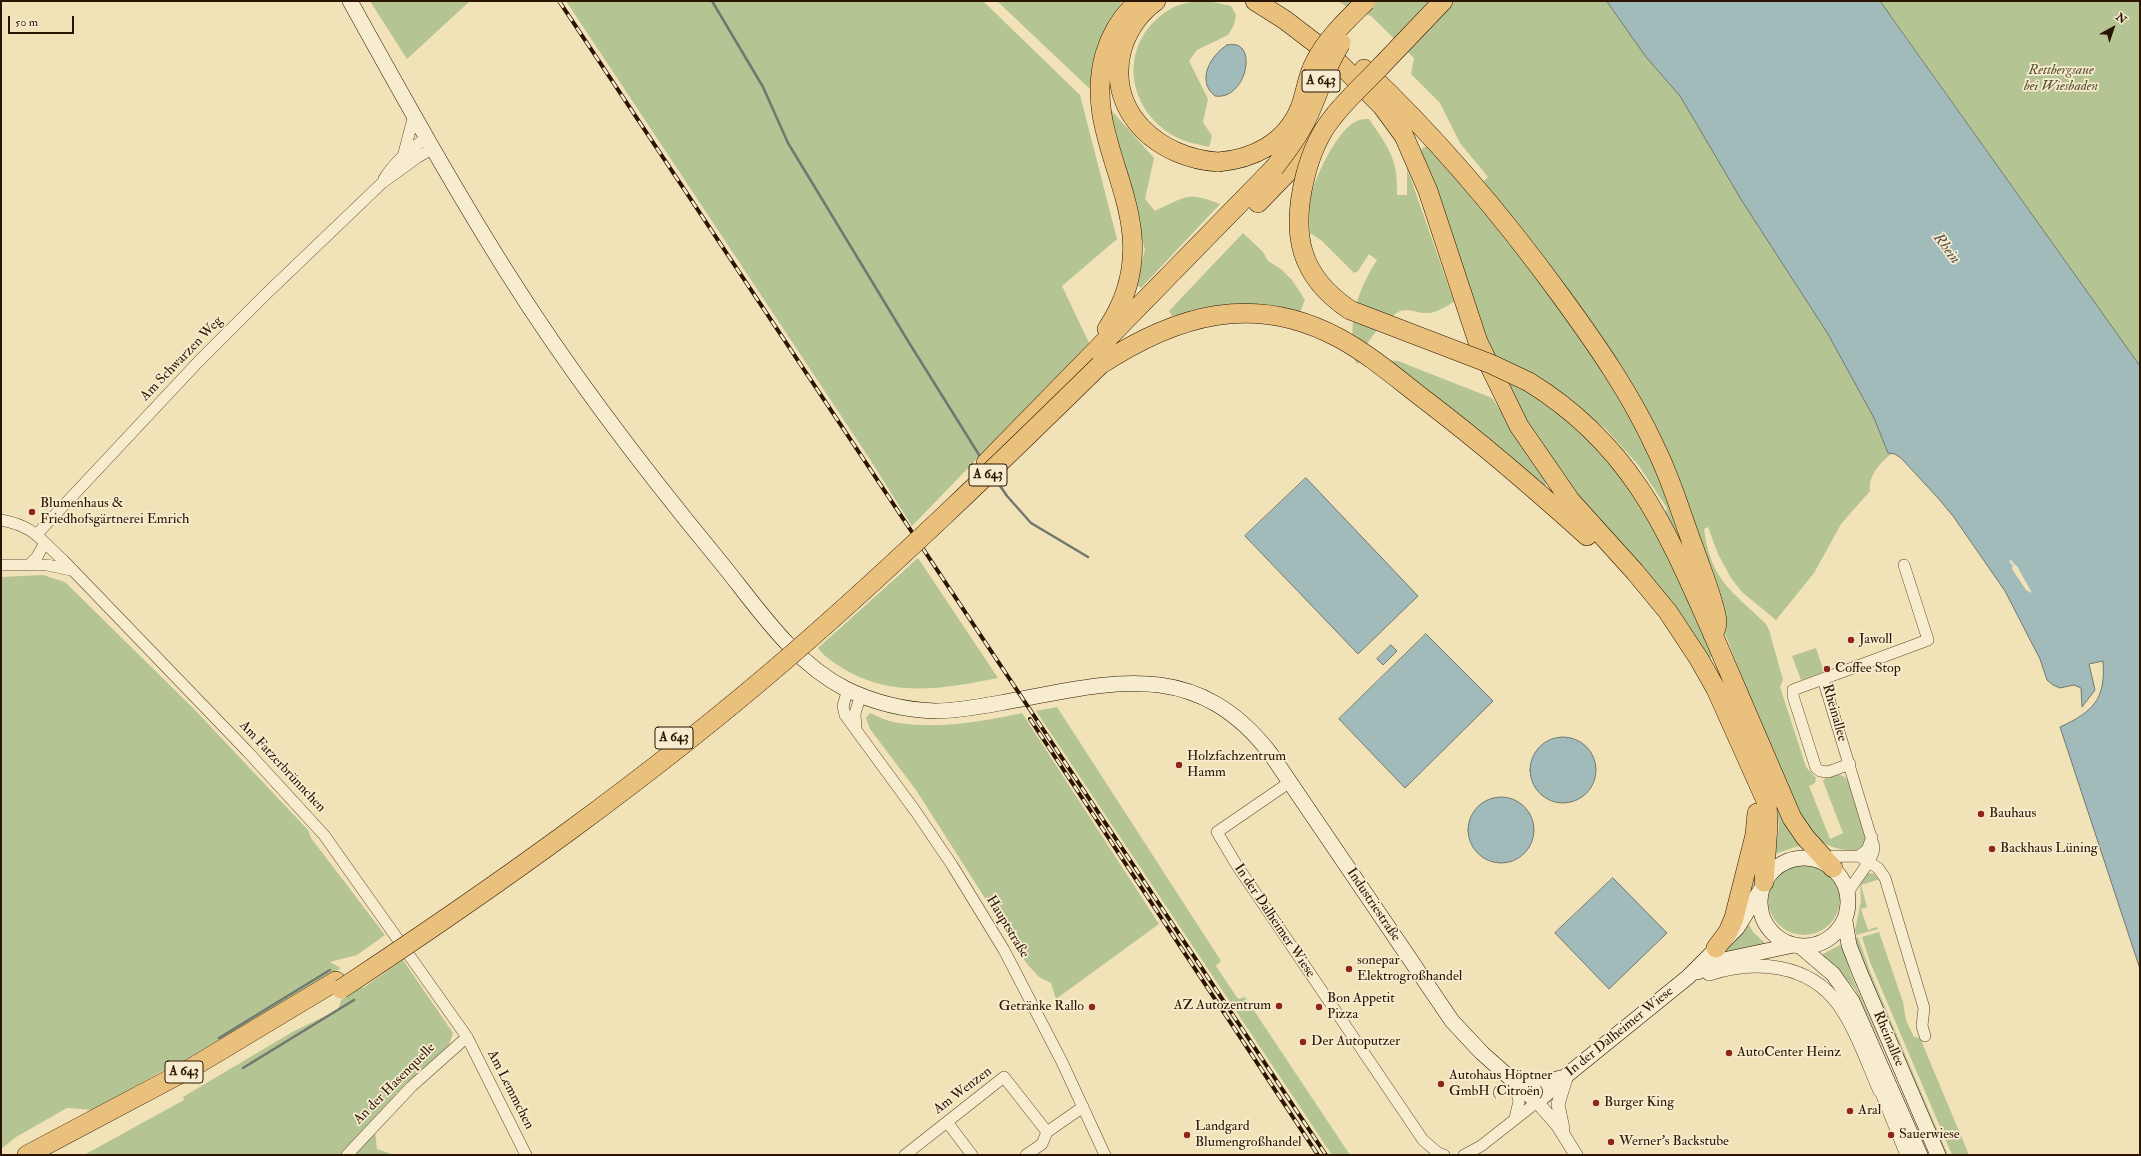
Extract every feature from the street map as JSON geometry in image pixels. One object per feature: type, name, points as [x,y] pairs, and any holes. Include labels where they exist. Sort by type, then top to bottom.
[{"type":"highway","points":[[1082,366],[1116,316],[1126,294],[1131,270],[1133,245],[1130,221],[1102,123],[1100,91],[1103,63],[1110,42],[1120,22],[1138,1]]},
{"type":"highway","points":[[1156,1],[1134,23],[1123,47],[1119,73],[1124,98],[1136,122],[1144,132],[1165,148],[1190,158],[1218,162],[1252,156],[1262,151],[1281,137],[1295,119],[1300,108],[1315,61],[1328,42],[1366,1]]},
{"type":"highway","points":[[1255,1],[1285,10],[1355,60],[1442,149],[1519,240],[1601,352],[1648,432],[1663,465],[1713,606],[1717,621],[1713,635]]},
{"type":"highway","name":"A 643","points":[[53,1155],[242,1051],[338,985],[452,904],[607,790],[710,709],[845,594],[1009,440],[1283,157],[1307,118],[1323,75],[1335,52],[1351,30],[1379,1]]},
{"type":"highway","name":"A 643","points":[[27,1155],[193,1068],[338,985],[434,927],[526,863],[616,797],[702,729],[788,657],[879,577],[965,497],[1100,364],[1284,177],[1332,118],[1443,1]]},
{"type":"highway","points":[[1285,10],[1382,106],[1401,131],[1412,151],[1428,191],[1478,342],[1519,426],[1570,500],[1652,592],[1679,629],[1716,689],[1746,753],[1767,803],[1768,826],[1763,884]]},
{"type":"highway","points":[[1332,118],[1320,138],[1309,162],[1298,214],[1303,252],[1313,275],[1339,303],[1361,316],[1492,364],[1529,382],[1560,402],[1582,420],[1608,446],[1627,468],[1654,509],[1673,544],[1792,818],[1821,861]]},
{"type":"highway","points":[[1100,364],[1130,345],[1175,325],[1216,315],[1237,314],[1279,317],[1319,329],[1357,349],[1389,372],[1527,483],[1636,580],[1679,629]]},
{"type":"highway","points":[[1716,948],[1728,932],[1734,918],[1755,836],[1757,812],[1755,788],[1746,753]]},
{"type":"main road","name":"Industriestraße","points":[[350,1],[480,228],[533,312],[589,393],[647,471],[791,647],[813,667],[854,692],[892,705],[936,711],[975,707],[1121,683],[1159,684],[1198,696],[1222,708],[1243,724],[1262,743],[1452,1021],[1474,1045],[1537,1102]]},
{"type":"main road","points":[[1798,857],[1821,861],[1843,879],[1848,893],[1849,908],[1844,921],[1834,935],[1824,942],[1812,945],[1797,945],[1777,937],[1765,922],[1760,904],[1763,884],[1774,869],[1783,862],[1798,857]]},
{"type":"main road","name":"In der Dalheimer Wiese","points":[[1537,1102],[1684,980],[1741,923],[1763,884]]},
{"type":"main road","name":"Rheinallee","points":[[1844,921],[1849,945],[1860,973],[1938,1155]]},
{"type":"main road","name":"In der Dalheimer Wiese","points":[[1684,980],[1719,962],[1797,945]]},
{"type":"main road","name":"Rheinallee","points":[[1797,945],[1832,974],[1846,990],[1869,1037],[1920,1155]]},
{"type":"main road","points":[[1514,1081],[1539,1085],[1567,1076]]},
{"type":"street","name":"Am Schwarzen Weg","points":[[404,154],[414,115]]},
{"type":"street","name":"Am Schwarzen Weg","points":[[382,183],[391,168],[404,154],[430,143]]},
{"type":"street","name":"Am Schwarzen Weg","points":[[37,534],[198,362],[382,183],[418,157],[430,143]]},
{"type":"street","points":[[1,520],[21,525],[37,534]]},
{"type":"street","name":"Am Fatzerbrünnchen","points":[[37,534],[44,544],[63,560],[71,570],[248,751],[324,835],[467,1038]]},
{"type":"street","points":[[29,565],[37,557],[44,544]]},
{"type":"street","points":[[1,565],[58,567],[71,570]]},
{"type":"street","name":"Rheinallee","points":[[1848,893],[1855,879],[1869,862],[1874,850],[1872,836],[1823,679],[1928,640],[1904,565]]},
{"type":"street","points":[[1823,679],[1793,690],[1793,696],[1811,756],[1816,768],[1820,771],[1828,772],[1850,764]]},
{"type":"street","name":"Hauptstraße","points":[[854,692],[843,702],[843,711],[916,812],[988,924],[1034,1006],[1105,1155]]},
{"type":"street","name":"In der Dalheimer Wiese","points":[[1290,782],[1216,832],[1236,864],[1423,1140],[1438,1153],[1444,1155]]},
{"type":"street","points":[[1821,861],[1859,856],[1868,848],[1872,836]]},
{"type":"street","points":[[1859,856],[1880,869],[1885,878],[1924,1008],[1922,1026],[1925,1036]]},
{"type":"street","points":[[1684,980],[1726,968],[1748,966],[1782,968],[1809,978],[1824,988],[1839,1005],[1880,1091]]},
{"type":"street","name":"Rheinallee","points":[[1869,1037],[1880,1091],[1907,1155]]},
{"type":"street","name":"An der Hasenquelle","points":[[347,1155],[412,1086],[467,1038]]},
{"type":"street","name":"Am Lemmchen","points":[[467,1038],[526,1155]]},
{"type":"street","points":[[1566,1138],[1558,1111],[1561,1090],[1567,1076]]},
{"type":"street","name":"Am Wenzen","points":[[905,1155],[1004,1077],[1047,1132]]},
{"type":"street","points":[[1514,1081],[1519,1101],[1515,1118]]},
{"type":"street","name":"In der Dalheimer Wiese","points":[[1464,1155],[1481,1146],[1537,1102]]},
{"type":"street","name":"Industriestraße","points":[[1537,1102],[1566,1138],[1576,1155]]},
{"type":"street","points":[[1026,1155],[1042,1144],[1047,1132],[1083,1107]]},
{"type":"street","points":[[947,1122],[972,1155]]},
{"type":"green space","points":[[370,1],[470,1],[407,59]]},
{"type":"green space","points":[[566,1],[983,1],[1080,95],[1117,239],[1062,286],[1089,343],[912,526],[871,461]]},
{"type":"green space","points":[[997,1],[1122,1],[1107,27],[1092,73],[1090,89]]},
{"type":"green space","points":[[1196,1],[1208,1],[1231,6],[1236,15],[1234,25],[1228,35],[1197,50],[1189,61],[1208,99],[1203,122],[1212,136],[1209,147],[1178,138],[1157,123],[1144,108],[1137,90],[1134,72],[1136,54],[1143,36],[1155,21],[1172,8]]},
{"type":"green space","points":[[1338,1],[1607,1],[1646,57],[1680,96],[1742,201],[1828,334],[1874,418],[1888,453],[1891,454],[1883,461],[1873,475],[1870,491],[1841,524],[1814,573],[1776,620],[1742,592],[1731,578],[1718,554],[1708,527],[1704,529],[1707,547],[1717,573],[1733,593],[1766,624],[1769,630],[1783,680],[1780,687],[1806,767],[1816,778],[1815,783],[1809,786],[1830,839],[1843,833],[1823,781],[1830,775],[1837,774],[1844,777],[1850,784],[1867,841],[1860,851],[1845,850],[1833,847],[1809,833],[1734,658],[1702,568],[1675,477],[1481,184],[1488,177],[1460,143],[1440,103],[1411,74],[1414,58],[1371,16],[1347,7]]},
{"type":"green space","name":"Rettbergsaue bei Wiesbaden","points":[[1870,1],[2140,1],[2140,366],[1892,17]]},
{"type":"green space","points":[[1110,109],[1154,158],[1145,199],[1155,211],[1187,197],[1200,198],[1220,204],[1141,288],[1136,284],[1145,250]]},
{"type":"green space","points":[[1369,119],[1391,154],[1396,172],[1397,195],[1407,195],[1407,168],[1454,302],[1438,311],[1431,313],[1407,310],[1399,311],[1381,326],[1372,337],[1363,359],[1357,364],[1353,348],[1353,320],[1358,299],[1366,279],[1377,260],[1369,254],[1358,271],[1354,273],[1322,241],[1310,233],[1310,213],[1314,185],[1329,152],[1350,125],[1359,120]]},
{"type":"green space","points":[[1427,146],[1440,159],[1589,340],[1640,428],[1708,601],[1665,513],[1667,508],[1639,466],[1605,428],[1567,401],[1579,427],[1641,497],[1715,655],[1709,658],[1685,620],[1656,583],[1604,527],[1542,451],[1487,349],[1421,155],[1422,148]]},
{"type":"green space","points":[[1243,233],[1263,252],[1268,261],[1281,269],[1292,280],[1305,300],[1300,312],[1256,304],[1172,316],[1169,311]]},
{"type":"green space","points":[[1381,360],[1398,361],[1492,398],[1548,482],[1544,486]]},
{"type":"green space","points":[[918,558],[998,678],[941,687],[904,688],[886,685],[868,680],[849,672],[828,659],[818,648]]},
{"type":"green space","points":[[43,575],[65,582],[194,709],[308,830],[311,838],[385,935],[357,955],[330,962],[341,968],[183,1061],[182,1060],[93,1110],[67,1108],[16,1137],[1,1149],[1,577]]},
{"type":"green space","points":[[1816,648],[1824,672],[1801,680],[1792,656]]},
{"type":"green space","points":[[1057,707],[1221,961],[1216,966],[1238,999],[1245,997],[1350,1155],[1332,1155],[1036,711]]},
{"type":"green space","points":[[870,713],[895,722],[914,725],[945,725],[976,722],[1022,713],[1159,924],[1056,999],[1051,983],[1039,977],[1027,964],[916,790],[870,729],[866,718]]},
{"type":"green space","points":[[1777,805],[1806,846],[1795,847],[1775,854],[1779,827]]},
{"type":"green space","points":[[1804,863],[1824,869],[1834,879],[1840,899],[1834,919],[1824,929],[1804,935],[1784,929],[1774,919],[1768,899],[1774,879],[1784,869]]},
{"type":"green space","points":[[1873,873],[1880,881],[1877,880],[1861,885],[1867,907],[1861,909],[1868,930],[1877,927],[1878,929],[1856,935],[1855,930],[1861,901],[1860,881],[1865,874]]},
{"type":"green space","points":[[1747,921],[1753,932],[1767,945],[1712,960]]},
{"type":"green space","points":[[1879,932],[1903,1002],[1906,1020],[1914,1037],[1920,1038],[1969,1155],[1952,1155],[1870,962],[1862,937]]},
{"type":"green space","points":[[1858,937],[1871,974],[1948,1155],[1945,1155],[1861,959],[1855,938]]},
{"type":"green space","points":[[1842,944],[1851,975],[1892,1068],[1855,989],[1839,971],[1821,955]]},
{"type":"green space","points":[[403,960],[453,1033],[449,1045],[405,1084],[341,1155],[84,1155],[184,1100],[183,1097],[294,1031],[338,1010],[341,1000],[361,987],[363,988]]},
{"type":"green space","points":[[375,1131],[377,1149],[394,1155],[354,1155]]},
{"type":"water","name":"Rhein","points":[[1607,1],[1880,1],[2140,366],[2140,969],[2060,727],[2081,716],[2095,703],[2102,685],[2103,661],[2089,664],[2095,690],[2082,707],[2081,688],[2074,685],[2060,688],[2047,680],[2040,659],[2005,591],[1953,516],[1938,498],[1901,458],[1895,454],[1888,453],[1874,418],[1828,334],[1742,201],[1680,96],[1646,57]]},
{"type":"water","points":[[1227,45],[1237,45],[1244,50],[1246,59],[1245,69],[1242,80],[1235,89],[1226,95],[1215,96],[1209,90],[1206,83],[1206,76],[1215,56]]},
{"type":"water","points":[[1306,478],[1418,596],[1358,654],[1245,536]]},
{"type":"water","points":[[1426,634],[1493,701],[1405,788],[1339,719]]},
{"type":"water","points":[[1391,645],[1397,651],[1383,665],[1377,659]]},
{"type":"water","points":[[1563,737],[1575,740],[1586,747],[1593,758],[1596,770],[1593,782],[1586,793],[1575,800],[1563,803],[1551,800],[1540,793],[1533,782],[1530,770],[1533,758],[1540,747],[1551,740]]},
{"type":"water","points":[[1495,797],[1507,797],[1519,802],[1529,812],[1534,824],[1532,843],[1519,858],[1507,863],[1495,863],[1483,858],[1473,848],[1468,836],[1468,824],[1473,812],[1483,802]]},
{"type":"water","points":[[1613,878],[1667,933],[1609,989],[1555,933]]},
{"type":"pier","points":[[2011,560],[2017,566],[2032,593],[2026,590],[2012,569],[2013,566],[2009,561]]},
{"type":"waterway","points":[[712,1],[763,87],[788,143],[981,458]]},
{"type":"waterway","points":[[994,477],[1007,496],[1031,523],[1088,557]]},
{"type":"waterway","points":[[219,1038],[330,970]]},
{"type":"waterway","points":[[243,1068],[354,1000]]},
{"type":"railway","points":[[559,1],[1326,1155]]},
{"type":"railway","points":[[1030,719],[1318,1155]]},
{"type":"place","name":"Blumenhaus & Friedhofsgärtnerei Emrich","points":[[32,512]]},
{"type":"place","name":"Jawoll","points":[[1851,640]]},
{"type":"place","name":"Coffee Stop","points":[[1827,669]]},
{"type":"place","name":"Holzfachzentrum Hamm","points":[[1179,765]]},
{"type":"place","name":"Bauhaus","points":[[1981,814]]},
{"type":"place","name":"Backhaus Lüning","points":[[1992,849]]},
{"type":"place","name":"sonepar Elektrogroßhandel","points":[[1349,969]]},
{"type":"place","name":"AZ Autozentrum","points":[[1279,1006]]},
{"type":"place","name":"Getränke Rallo","points":[[1092,1007]]},
{"type":"place","name":"Bon Appetit Pizza","points":[[1319,1007]]},
{"type":"place","name":"Der Autoputzer","points":[[1303,1042]]},
{"type":"place","name":"AutoCenter Heinz","points":[[1729,1053]]},
{"type":"place","name":"Autohaus Höptner GmbH (Citroën)","points":[[1441,1084]]},
{"type":"place","name":"Burger King","points":[[1596,1103]]},
{"type":"place","name":"Aral","points":[[1850,1111]]},
{"type":"place","name":"Landgard Blumengroßhandel","points":[[1187,1135]]},
{"type":"place","name":"Sauerwiese","points":[[1891,1135]]},
{"type":"place","name":"Werner's Backstube","points":[[1611,1142]]}]
